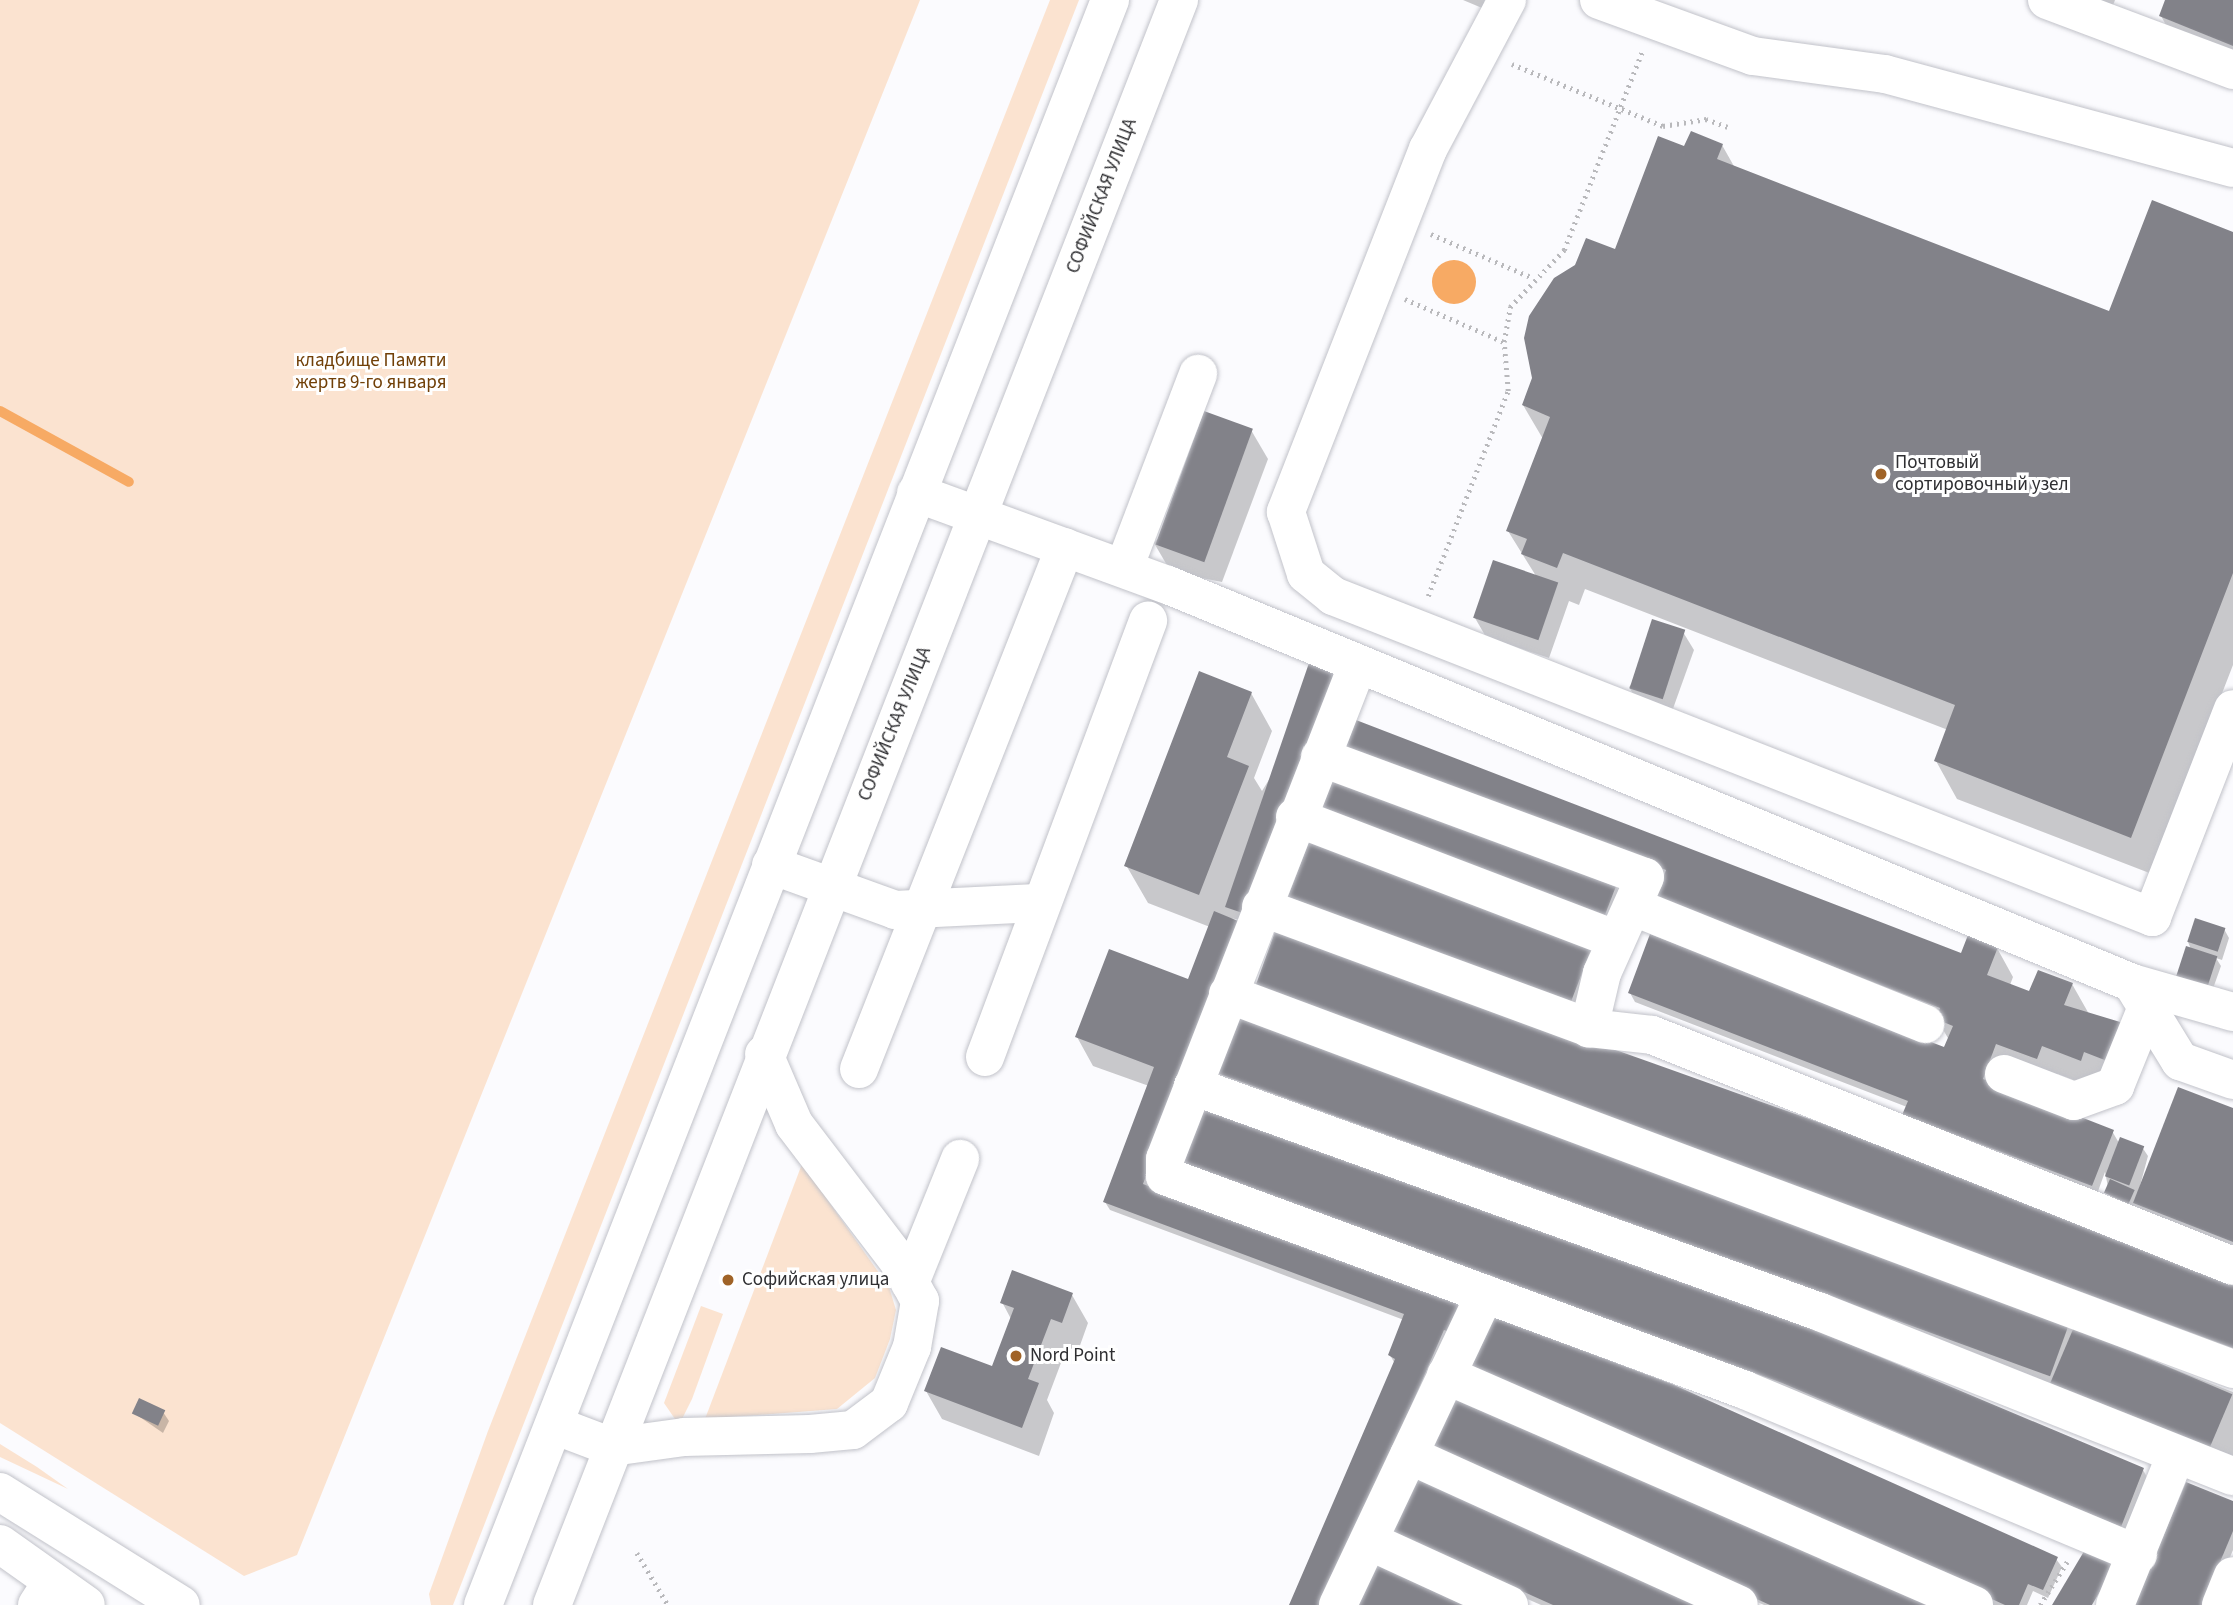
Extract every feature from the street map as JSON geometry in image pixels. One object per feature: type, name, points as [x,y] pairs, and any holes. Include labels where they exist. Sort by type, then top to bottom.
[{"type":"main road","points":[[483,1605],[1110,0]]},
{"type":"main road","name":"СОФИЙСКАЯ УЛИЦА","points":[[552,1605],[764,1054],[978,517],[1179,0]]},
{"type":"main road","points":[[1507,0],[1484,52],[1428,149],[1286,512],[1306,575],[1334,596],[2152,916],[2233,709]]},
{"type":"main road","points":[[2047,0],[2120,12],[2233,69]]},
{"type":"main road","points":[[1616,7],[1753,56],[1885,74],[2233,168]]},
{"type":"main road","points":[[1124,568],[1198,374]]},
{"type":"main road","points":[[916,493],[1124,568],[1358,664],[2139,995],[2233,1012]]},
{"type":"main road","points":[[859,1069],[1065,547]]},
{"type":"main road","points":[[985,1057],[1037,904],[1148,620]]},
{"type":"main road","points":[[1358,664],[1295,817],[1193,1086],[1165,1176],[1745,1390],[2138,1554]]},
{"type":"main road","points":[[1320,757],[1645,877],[1624,923],[1589,1028]]},
{"type":"main road","points":[[1295,817],[1926,1024]]},
{"type":"main road","points":[[772,864],[895,909],[1037,904]]},
{"type":"main road","points":[[1261,907],[1589,1028],[1652,1035],[2233,1266]]},
{"type":"main road","points":[[1228,994],[2233,1368]]},
{"type":"main road","points":[[2004,1074],[2074,1101],[2115,1086],[2139,995]]},
{"type":"main road","points":[[2139,995],[2180,1061],[2233,1080]]},
{"type":"main road","points":[[554,1425],[612,1447],[853,1430],[889,1403],[912,1347],[920,1301],[910,1283],[794,1124],[764,1054]]},
{"type":"main road","points":[[1193,1086],[1820,1312],[2233,1476]]},
{"type":"main road","points":[[910,1283],[960,1159]]},
{"type":"main road","points":[[1338,1605],[1485,1294]]},
{"type":"main road","points":[[1446,1375],[1974,1605]]},
{"type":"main road","points":[[1409,1455],[1739,1605]]},
{"type":"main road","points":[[2115,1605],[2176,1455]]},
{"type":"main road","points":[[0,1492],[180,1605]]},
{"type":"main road","points":[[1369,1541],[1509,1605]]},
{"type":"main road","points":[[0,1544],[44,1594],[86,1605]]},
{"type":"main road","points":[[2221,1605],[2233,1576]]},
{"type":"path","points":[[1416,626],[1508,391],[1504,342],[1510,307],[1531,277],[1564,250],[1646,43],[1616,7]]},
{"type":"path","points":[[1484,52],[1663,127],[1706,119],[1728,127]]},
{"type":"path","points":[[1425,247],[1431,234],[1531,277]]},
{"type":"path","points":[[1409,286],[1403,299],[1504,342]]},
{"type":"path","points":[[2040,1605],[2084,1531]]},
{"type":"path","points":[[637,1553],[668,1605]]},
{"type":"green space","name":"кладбище Памяти жертв 9-го января","points":[[0,0],[920,0],[297,1555],[244,1576],[0,1423]]},
{"type":"green space","points":[[1050,0],[1079,0],[453,1605],[431,1605],[429,1594],[488,1431]]},
{"type":"green space","points":[[802,1164],[889,1287],[896,1310],[890,1339],[875,1378],[837,1409],[705,1419]]},
{"type":"green space","points":[[701,1306],[723,1314],[692,1399],[682,1419],[675,1419],[664,1403]]},
{"type":"green space","points":[[0,1444],[37,1467],[68,1489],[0,1457]]},
{"type":"shaded area","points":[[1454,260],[1469,267],[1476,282],[1469,297],[1454,304],[1439,297],[1432,282],[1439,267]]},
{"type":"building","points":[[2165,0],[2233,0],[2233,46],[2159,16]]},
{"type":"building","name":"Почтовый сортировочный узел","points":[[1691,131],[1723,144],[1717,159],[2109,311],[2152,200],[2233,232],[2233,573],[2131,838],[1934,761],[1955,705],[1563,553],[1557,568],[1521,554],[1527,539],[1506,531],[1550,417],[1522,405],[1532,378],[1524,338],[1529,316],[1554,278],[1575,265],[1586,238],[1615,249],[1658,136],[1684,146]]},
{"type":"building","points":[[1204,411],[1253,429],[1204,562],[1155,544]]},
{"type":"building","points":[[1493,560],[1558,582],[1538,640],[1473,618]]},
{"type":"building","points":[[1652,619],[1685,630],[1663,699],[1629,688]]},
{"type":"building","points":[[1309,663],[1335,672],[1251,916],[1225,907]]},
{"type":"building","points":[[1199,671],[1252,692],[1227,757],[1249,766],[1199,895],[1124,866]]},
{"type":"building","points":[[1356,720],[1961,953],[1968,935],[1998,947],[1987,975],[2029,991],[2038,970],[2073,983],[2064,1005],[2130,1025],[2115,1064],[2084,1052],[2081,1061],[2042,1046],[2037,1059],[1996,1044],[1983,1079],[2114,1130],[2092,1186],[1902,1115],[1908,1101],[1628,993],[1650,934],[1944,1047],[1953,1026],[1936,1019],[1940,1008],[1656,898],[1666,870],[1346,747]]},
{"type":"building","points":[[1333,778],[1616,887],[1604,916],[1322,808]]},
{"type":"building","points":[[1310,839],[1592,947],[1570,1005],[1288,897]]},
{"type":"building","points":[[1214,911],[1243,923],[1143,1184],[1468,1306],[1457,1335],[1444,1330],[1325,1605],[1289,1605],[1395,1359],[1388,1355],[1404,1314],[1103,1202],[1154,1067],[1075,1037],[1109,949],[1188,979]]},
{"type":"building","points":[[2195,918],[2225,928],[2218,952],[2187,942]]},
{"type":"building","points":[[1276,929],[1894,1149],[2233,1281],[2233,1348],[1255,987]]},
{"type":"building","points":[[2186,946],[2217,956],[2207,989],[2175,979]]},
{"type":"building","points":[[1239,1014],[2072,1317],[2050,1376],[1217,1073]]},
{"type":"building","points":[[2178,1087],[2233,1108],[2233,1242],[2133,1203]]},
{"type":"building","points":[[1204,1105],[1802,1324],[2144,1468],[2121,1527],[1782,1383],[1183,1165]]},
{"type":"building","points":[[2120,1137],[2144,1146],[2129,1186],[2105,1176]]},
{"type":"building","points":[[2110,1179],[2135,1190],[2129,1204],[2104,1193]]},
{"type":"building","name":"Nord Point","points":[[1012,1270],[1073,1293],[1062,1323],[1051,1319],[1028,1379],[1039,1383],[1022,1428],[924,1391],[941,1347],[992,1366],[1014,1308],[1000,1303]]},
{"type":"building","points":[[1489,1315],[1672,1384],[2058,1557],[2043,1590],[2028,1584],[2019,1605],[2005,1605],[1689,1462],[1467,1372]]},
{"type":"building","points":[[2074,1327],[2232,1394],[2208,1452],[2049,1385]]},
{"type":"building","points":[[1452,1393],[1930,1605],[1770,1605],[1427,1450]]},
{"type":"building","points":[[139,1398],[165,1410],[158,1426],[132,1413]]},
{"type":"building","points":[[1415,1476],[1703,1605],[1553,1605],[1390,1532]]},
{"type":"building","points":[[2186,1482],[2233,1501],[2233,1531],[2202,1605],[2134,1605]]},
{"type":"building","points":[[2086,1548],[2115,1566],[2092,1605],[2052,1605]]},
{"type":"building","points":[[1378,1563],[1471,1605],[1358,1605]]},
{"type":"waterway","points":[[0,411],[129,482]]},
{"type":"place","name":"Почтовый сортировочный узел","points":[[1881,474]]},
{"type":"place","name":"Софийская улица","points":[[728,1280]]},
{"type":"place","name":"Nord Point","points":[[1016,1356]]}]
